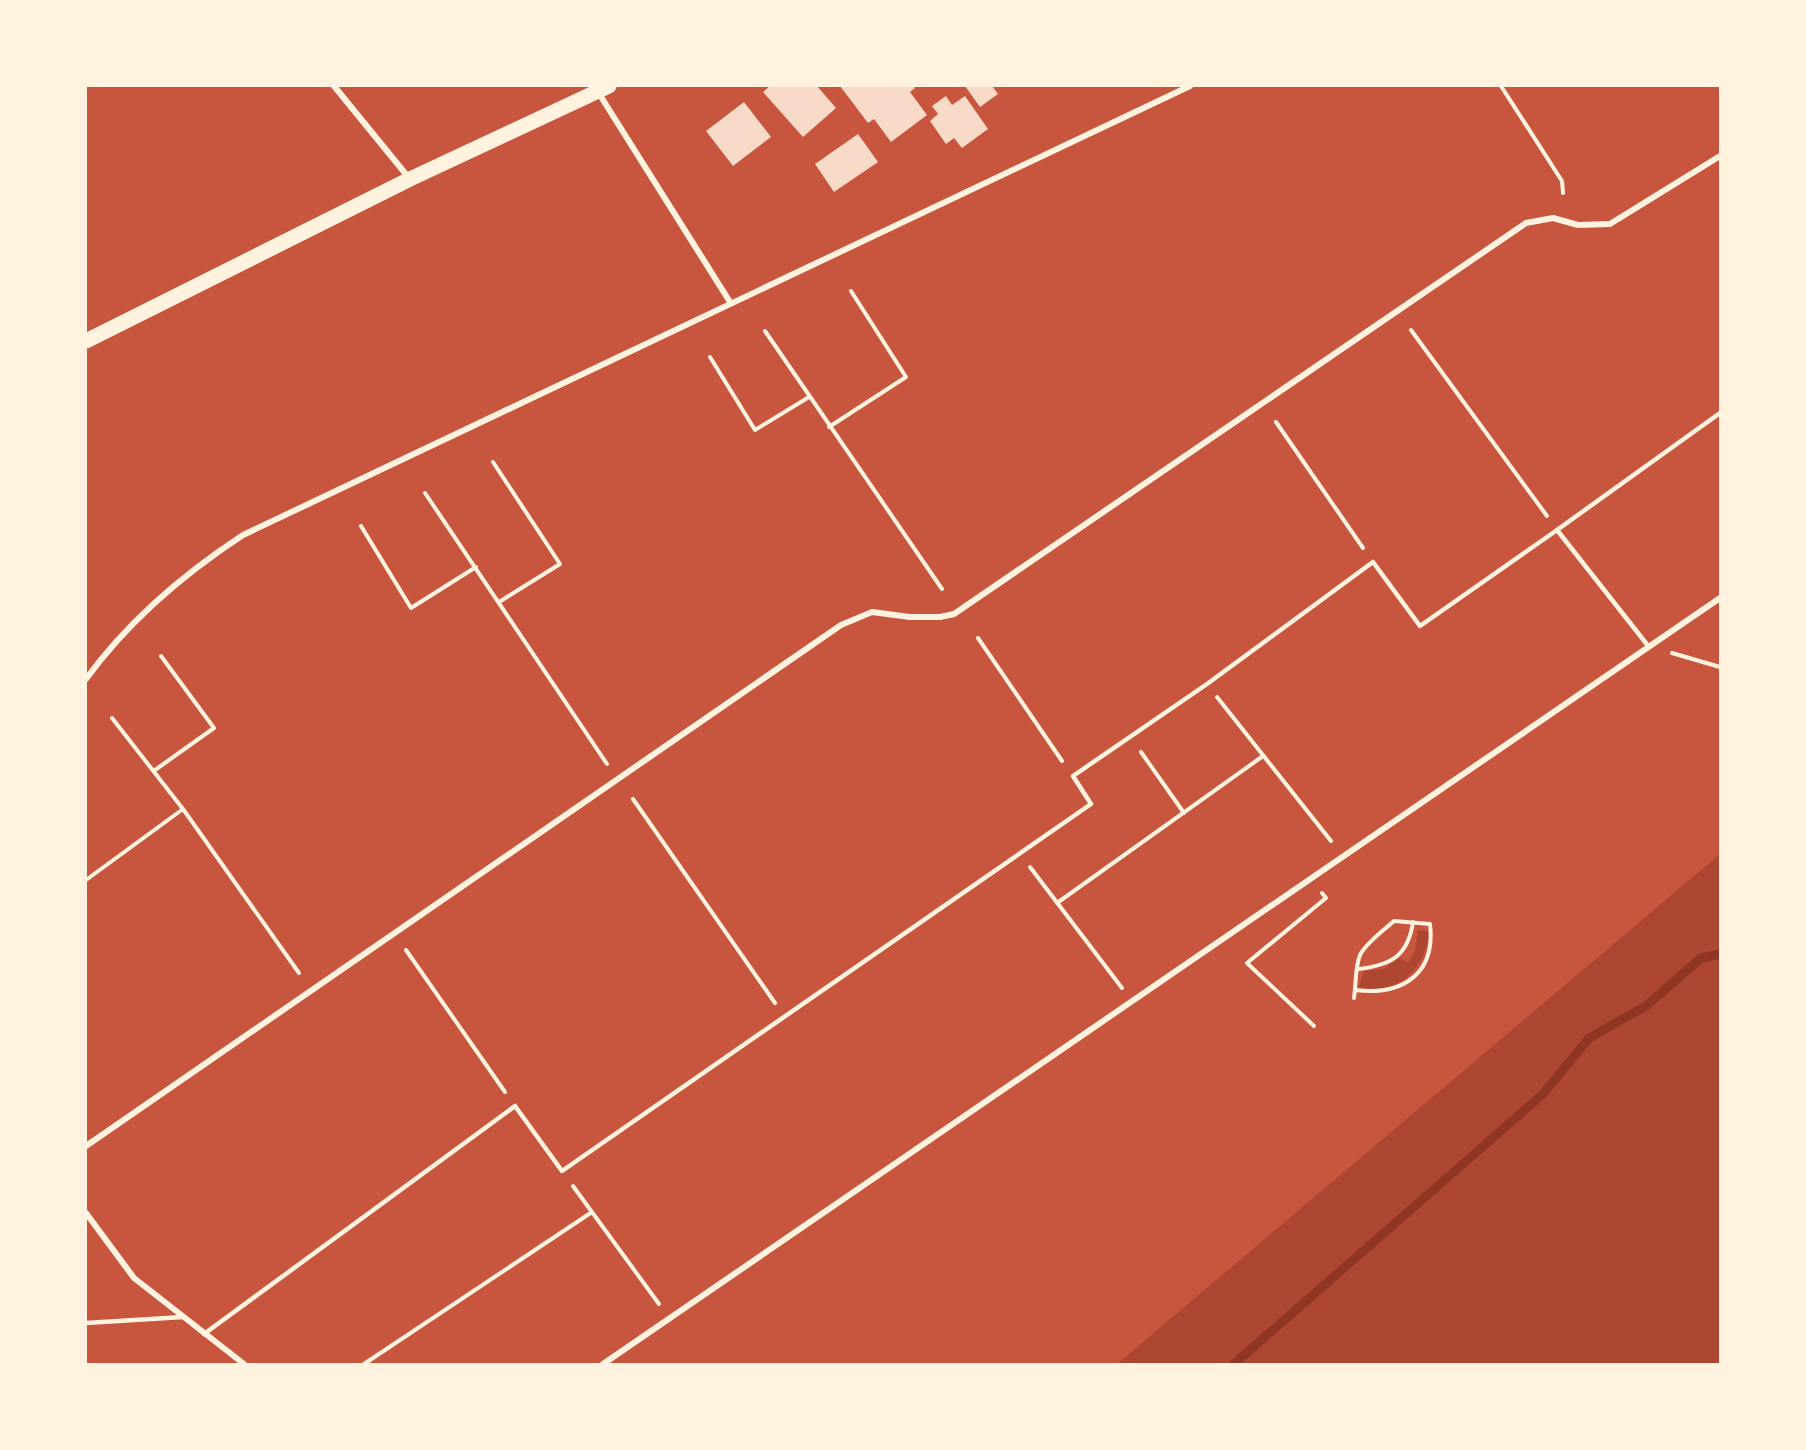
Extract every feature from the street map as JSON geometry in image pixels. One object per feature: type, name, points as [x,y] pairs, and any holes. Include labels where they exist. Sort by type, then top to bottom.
[{"type":"main road","points":[[86,341],[410,178],[603,88]]},
{"type":"street","points":[[334,86],[410,178]]},
{"type":"street","points":[[86,679],[125,630],[174,582],[243,535],[730,302],[1190,86]]},
{"type":"street","points":[[603,88],[730,302]]},
{"type":"street","points":[[86,1146],[841,625],[872,612],[910,617],[940,617],[954,614],[1526,223],[1553,218],[1578,225],[1610,224],[1720,156]]},
{"type":"street","points":[[603,1365],[1720,598]]},
{"type":"street","points":[[86,1214],[134,1278],[244,1365]]},
{"type":"lane","points":[[204,1334],[515,1106],[562,1171],[1091,804],[1073,776],[1207,684],[1373,562],[1420,626],[1720,413]]},
{"type":"lane","points":[[1557,530],[1649,647]]},
{"type":"lane","points":[[86,1323],[183,1317]]},
{"type":"path","points":[[1501,86],[1562,181],[1563,192]]},
{"type":"path","points":[[829,427],[906,377],[850,291]]},
{"type":"path","points":[[1411,330],[1557,530]]},
{"type":"path","points":[[765,331],[942,589]]},
{"type":"path","points":[[710,357],[755,430],[809,397]]},
{"type":"path","points":[[1276,422],[1373,562]]},
{"type":"path","points":[[493,462],[560,564],[499,603]]},
{"type":"path","points":[[425,493],[608,764]]},
{"type":"path","points":[[361,526],[411,608],[476,567]]},
{"type":"path","points":[[978,638],[1073,776]]},
{"type":"path","points":[[1649,647],[1720,667]]},
{"type":"path","points":[[155,770],[214,728],[161,656]]},
{"type":"path","points":[[1207,684],[1333,844]]},
{"type":"path","points":[[112,718],[155,770],[298,973]]},
{"type":"path","points":[[1130,736],[1184,813]]},
{"type":"path","points":[[1057,903],[1263,756]]},
{"type":"path","points":[[633,799],[785,1018]]},
{"type":"path","points":[[86,880],[183,809]]},
{"type":"path","points":[[1019,854],[1122,988]]},
{"type":"path","points":[[1311,879],[1326,898],[1247,963],[1314,1026]]},
{"type":"path","points":[[1354,998],[1355,990],[1359,969],[1360,955],[1394,921],[1430,924],[1428,954],[1419,972],[1407,982],[1383,992],[1355,990]]},
{"type":"path","points":[[1359,969],[1388,964],[1399,956],[1411,936],[1413,922]]},
{"type":"path","points":[[406,950],[515,1106]]},
{"type":"path","points":[[562,1171],[661,1307]]},
{"type":"path","points":[[364,1365],[592,1212]]},
{"type":"shaded area","points":[[1720,854],[1720,1364],[1117,1364]]},
{"type":"shaded area","points":[[1418,930],[1429,932],[1422,957],[1408,977],[1386,987],[1373,989],[1359,987],[1364,971],[1383,969],[1400,958],[1408,963],[1415,950]]},
{"type":"building","points":[[770,86],[817,86],[836,108],[803,137],[763,92]]},
{"type":"building","points":[[840,86],[913,86],[915,88],[910,92],[927,115],[891,142],[874,119],[868,123]]},
{"type":"building","points":[[965,86],[992,86],[998,94],[980,107]]},
{"type":"building","points":[[946,96],[952,105],[965,96],[988,129],[962,148],[954,138],[946,144],[930,121],[938,114],[932,106]]},
{"type":"building","points":[[744,102],[771,137],[733,166],[706,131]]},
{"type":"building","points":[[858,134],[878,162],[834,192],[815,164]]},
{"type":"waterway","points":[[1234,1364],[1543,1094],[1589,1038],[1646,1006],[1701,958],[1720,954]]}]
